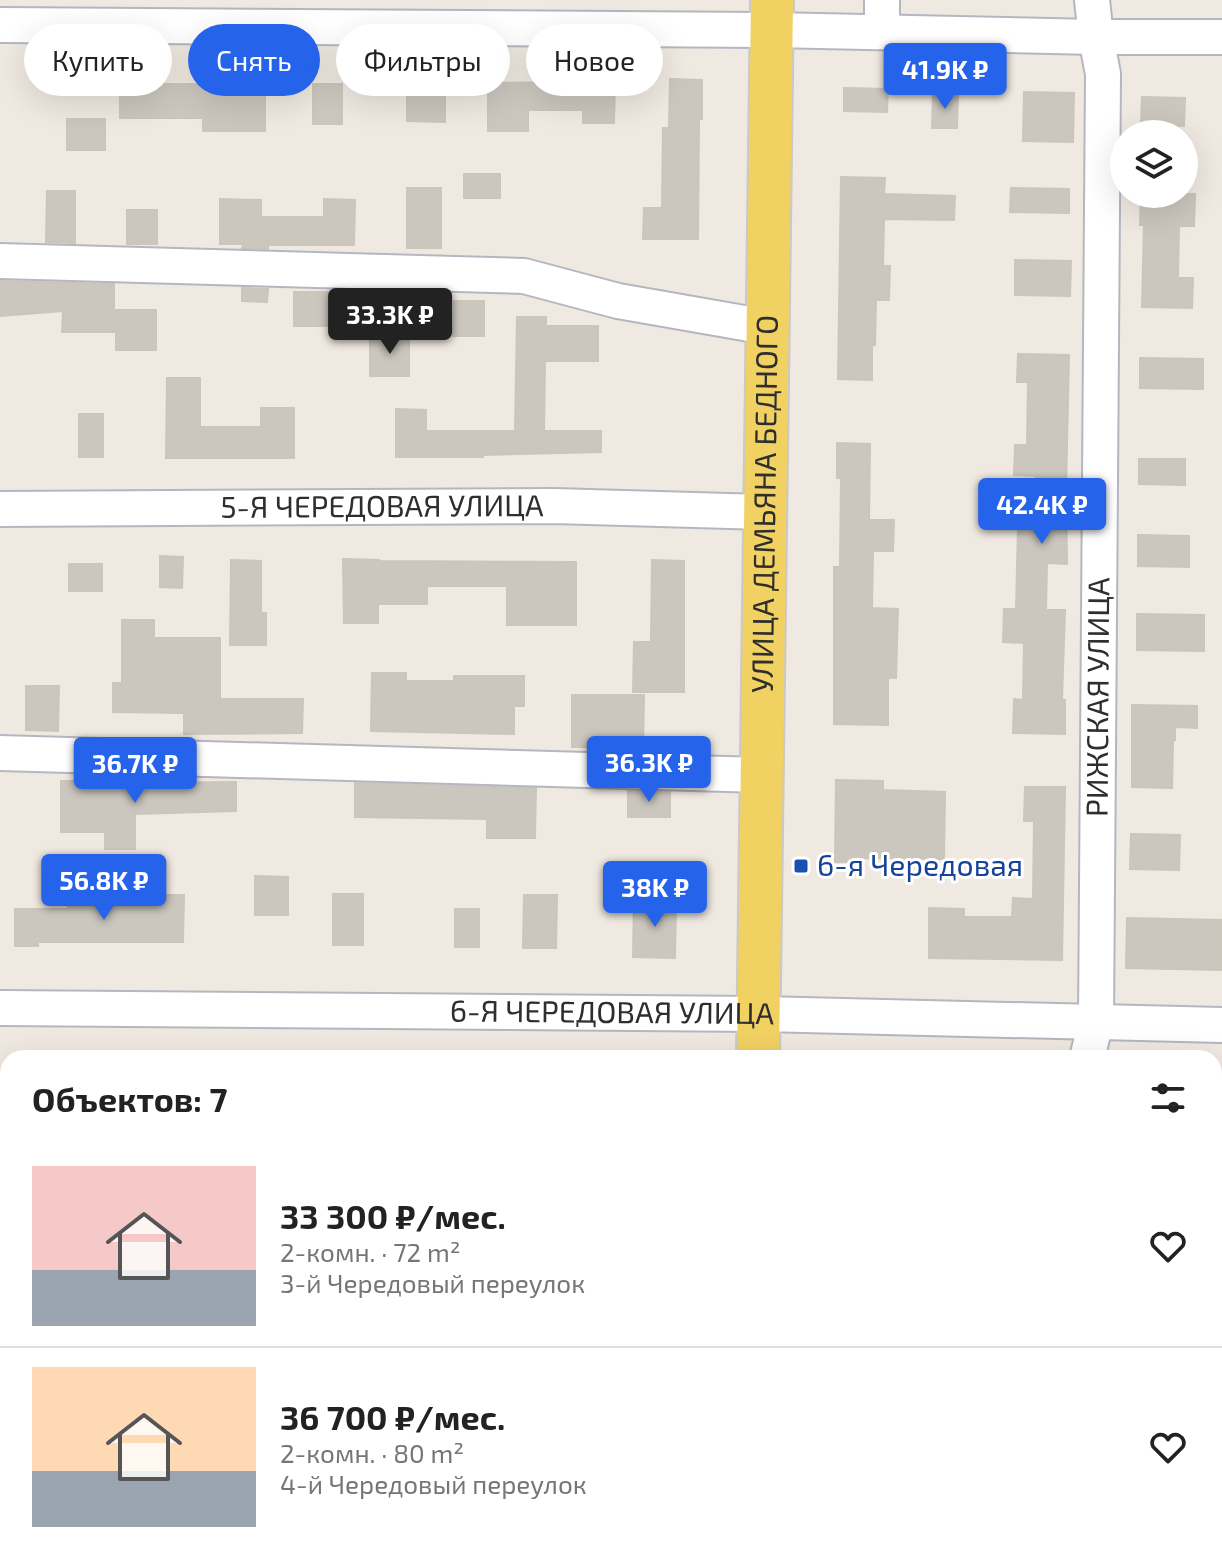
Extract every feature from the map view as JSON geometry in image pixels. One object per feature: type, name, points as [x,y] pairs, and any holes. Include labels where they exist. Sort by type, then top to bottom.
[{"type":"main road","name":"УЛИЦА ДЕМЬЯНА БЕДНОГО","points":[[758,1050],[772,15]]},
{"type":"street","name":"РИЖСКАЯ УЛИЦА","points":[[1089,1050],[1096,1022],[1103,74],[1092,0]]},
{"type":"street","points":[[0,25],[882,16],[1096,37],[1222,37]]},
{"type":"street","points":[[0,261],[524,276],[618,301],[767,327]]},
{"type":"street","name":"5-Я ЧЕРЕДОВАЯ УЛИЦА","points":[[0,509],[554,506],[765,512]]},
{"type":"street","points":[[0,753],[762,775]]},
{"type":"street","name":"6-Я ЧЕРЕДОВАЯ УЛИЦА","points":[[0,1008],[758,1014],[1222,1025]]},
{"type":"building","points":[[670,79],[702,80],[698,239],[643,239],[644,208],[662,208],[663,128],[669,128]]},
{"type":"building","points":[[510,83],[526,83],[526,96],[615,96],[614,123],[583,123],[583,110],[528,110],[528,131],[488,131],[488,96],[510,96]]},
{"type":"building","points":[[172,84],[188,84],[188,96],[265,96],[265,131],[203,131],[203,118],[120,118],[120,96],[172,96]]},
{"type":"building","points":[[320,84],[336,84],[336,96],[342,96],[342,124],[313,124],[313,96],[320,96]]},
{"type":"building","points":[[844,88],[888,89],[887,112],[844,111]]},
{"type":"building","points":[[1024,92],[1074,93],[1073,142],[1023,141]]},
{"type":"building","points":[[933,93],[958,94],[957,128],[932,128]]},
{"type":"building","points":[[407,96],[445,96],[445,122],[407,121]]},
{"type":"building","points":[[1142,97],[1185,98],[1184,120],[1141,120]]},
{"type":"building","points":[[67,119],[105,119],[105,150],[67,150]]},
{"type":"building","points":[[464,174],[500,174],[500,198],[464,198]]},
{"type":"building","points":[[841,177],[885,178],[884,194],[955,196],[954,220],[884,219],[883,266],[890,266],[889,300],[876,300],[872,380],[838,379]]},
{"type":"building","points":[[407,188],[441,188],[441,248],[407,248]]},
{"type":"building","points":[[1011,188],[1069,189],[1069,213],[1010,212]]},
{"type":"building","points":[[47,191],[75,191],[75,243],[46,242]]},
{"type":"building","points":[[220,199],[261,200],[261,217],[324,217],[324,199],[355,200],[354,245],[268,245],[268,249],[220,244]]},
{"type":"building","points":[[1141,208],[1195,208],[1194,226],[1179,226],[1178,278],[1193,278],[1192,308],[1142,307],[1144,225],[1140,225]]},
{"type":"building","points":[[127,210],[157,210],[157,244],[127,244]]},
{"type":"building","points":[[1015,260],[1071,261],[1070,296],[1015,295]]},
{"type":"building","points":[[0,281],[114,284],[114,310],[156,310],[156,350],[116,350],[116,332],[62,332],[63,311],[0,316]]},
{"type":"building","points":[[242,288],[268,289],[267,302],[242,301]]},
{"type":"building","points":[[294,292],[356,292],[356,326],[294,326]]},
{"type":"building","points":[[454,301],[484,301],[484,336],[453,336]]},
{"type":"building","points":[[517,317],[546,317],[546,326],[598,326],[598,361],[545,361],[544,431],[601,431],[601,452],[396,457],[396,409],[426,410],[426,431],[515,431]]},
{"type":"building","points":[[370,336],[409,336],[409,376],[370,376]]},
{"type":"building","points":[[1018,354],[1069,355],[1067,564],[1047,563],[1046,610],[1065,610],[1062,700],[1065,700],[1065,734],[1013,733],[1014,699],[1023,700],[1024,643],[1003,642],[1004,609],[1016,609],[1018,527],[1035,528],[1036,476],[1014,475],[1015,445],[1027,445],[1028,382],[1017,382]]},
{"type":"building","points":[[1140,358],[1203,359],[1203,389],[1140,388]]},
{"type":"building","points":[[167,378],[200,378],[200,427],[261,427],[261,408],[294,408],[294,458],[166,458]]},
{"type":"building","points":[[79,414],[103,414],[103,457],[79,457]]},
{"type":"building","points":[[837,443],[870,444],[869,520],[894,520],[893,551],[873,551],[872,608],[898,609],[896,678],[888,678],[888,725],[834,724],[834,567],[840,567],[841,478],[837,478]]},
{"type":"building","points":[[1139,459],[1185,459],[1185,485],[1139,484]]},
{"type":"building","points":[[1138,535],[1189,536],[1189,567],[1138,566]]},
{"type":"building","points":[[160,556],[183,557],[182,588],[160,587]]},
{"type":"building","points":[[343,559],[576,562],[576,625],[507,625],[507,586],[427,586],[427,604],[378,604],[378,623],[344,623]]},
{"type":"building","points":[[231,560],[261,561],[261,613],[266,613],[266,645],[230,645]]},
{"type":"building","points":[[652,560],[684,561],[684,692],[633,692],[634,642],[651,642]]},
{"type":"building","points":[[69,564],[102,564],[102,591],[69,591]]},
{"type":"building","points":[[1137,614],[1204,615],[1204,651],[1137,650]]},
{"type":"building","points":[[122,620],[154,620],[154,638],[220,638],[220,699],[303,699],[302,733],[184,734],[184,713],[113,712],[113,683],[122,683]]},
{"type":"building","points":[[372,673],[406,673],[406,681],[454,681],[454,676],[524,676],[524,706],[514,706],[514,734],[371,731]]},
{"type":"building","points":[[26,686],[59,686],[58,731],[26,730]]},
{"type":"building","points":[[572,695],[644,695],[643,747],[572,747]]},
{"type":"building","points":[[1132,705],[1197,706],[1197,728],[1175,727],[1172,788],[1132,787]]},
{"type":"building","points":[[107,778],[145,778],[145,783],[236,782],[236,811],[135,814],[135,849],[105,849],[105,832],[61,832],[61,781],[107,781]]},
{"type":"building","points":[[836,780],[883,781],[883,790],[945,792],[944,859],[860,858],[860,862],[835,862]]},
{"type":"building","points":[[355,783],[536,788],[535,838],[487,838],[487,819],[355,817]]},
{"type":"building","points":[[1025,787],[1065,787],[1062,960],[929,958],[929,908],[964,909],[964,917],[1012,917],[1013,898],[1033,899],[1034,821],[1024,821]]},
{"type":"building","points":[[628,791],[670,792],[670,817],[628,817]]},
{"type":"building","points":[[1131,834],[1180,835],[1179,870],[1130,869]]},
{"type":"building","points":[[255,876],[288,877],[288,915],[255,915]]},
{"type":"building","points":[[333,894],[363,894],[363,945],[333,945]]},
{"type":"building","points":[[132,895],[184,895],[183,942],[38,942],[38,946],[15,946],[15,909],[68,909],[68,900],[132,900]]},
{"type":"building","points":[[524,895],[557,895],[556,948],[523,948]]},
{"type":"building","points":[[634,900],[676,900],[675,958],[633,957]]},
{"type":"building","points":[[455,909],[479,909],[479,947],[455,947]]},
{"type":"building","points":[[1127,918],[1222,920],[1222,970],[1126,968]]},
{"type":"place","name":"6-я Чередовая","points":[[801,866]]}]
